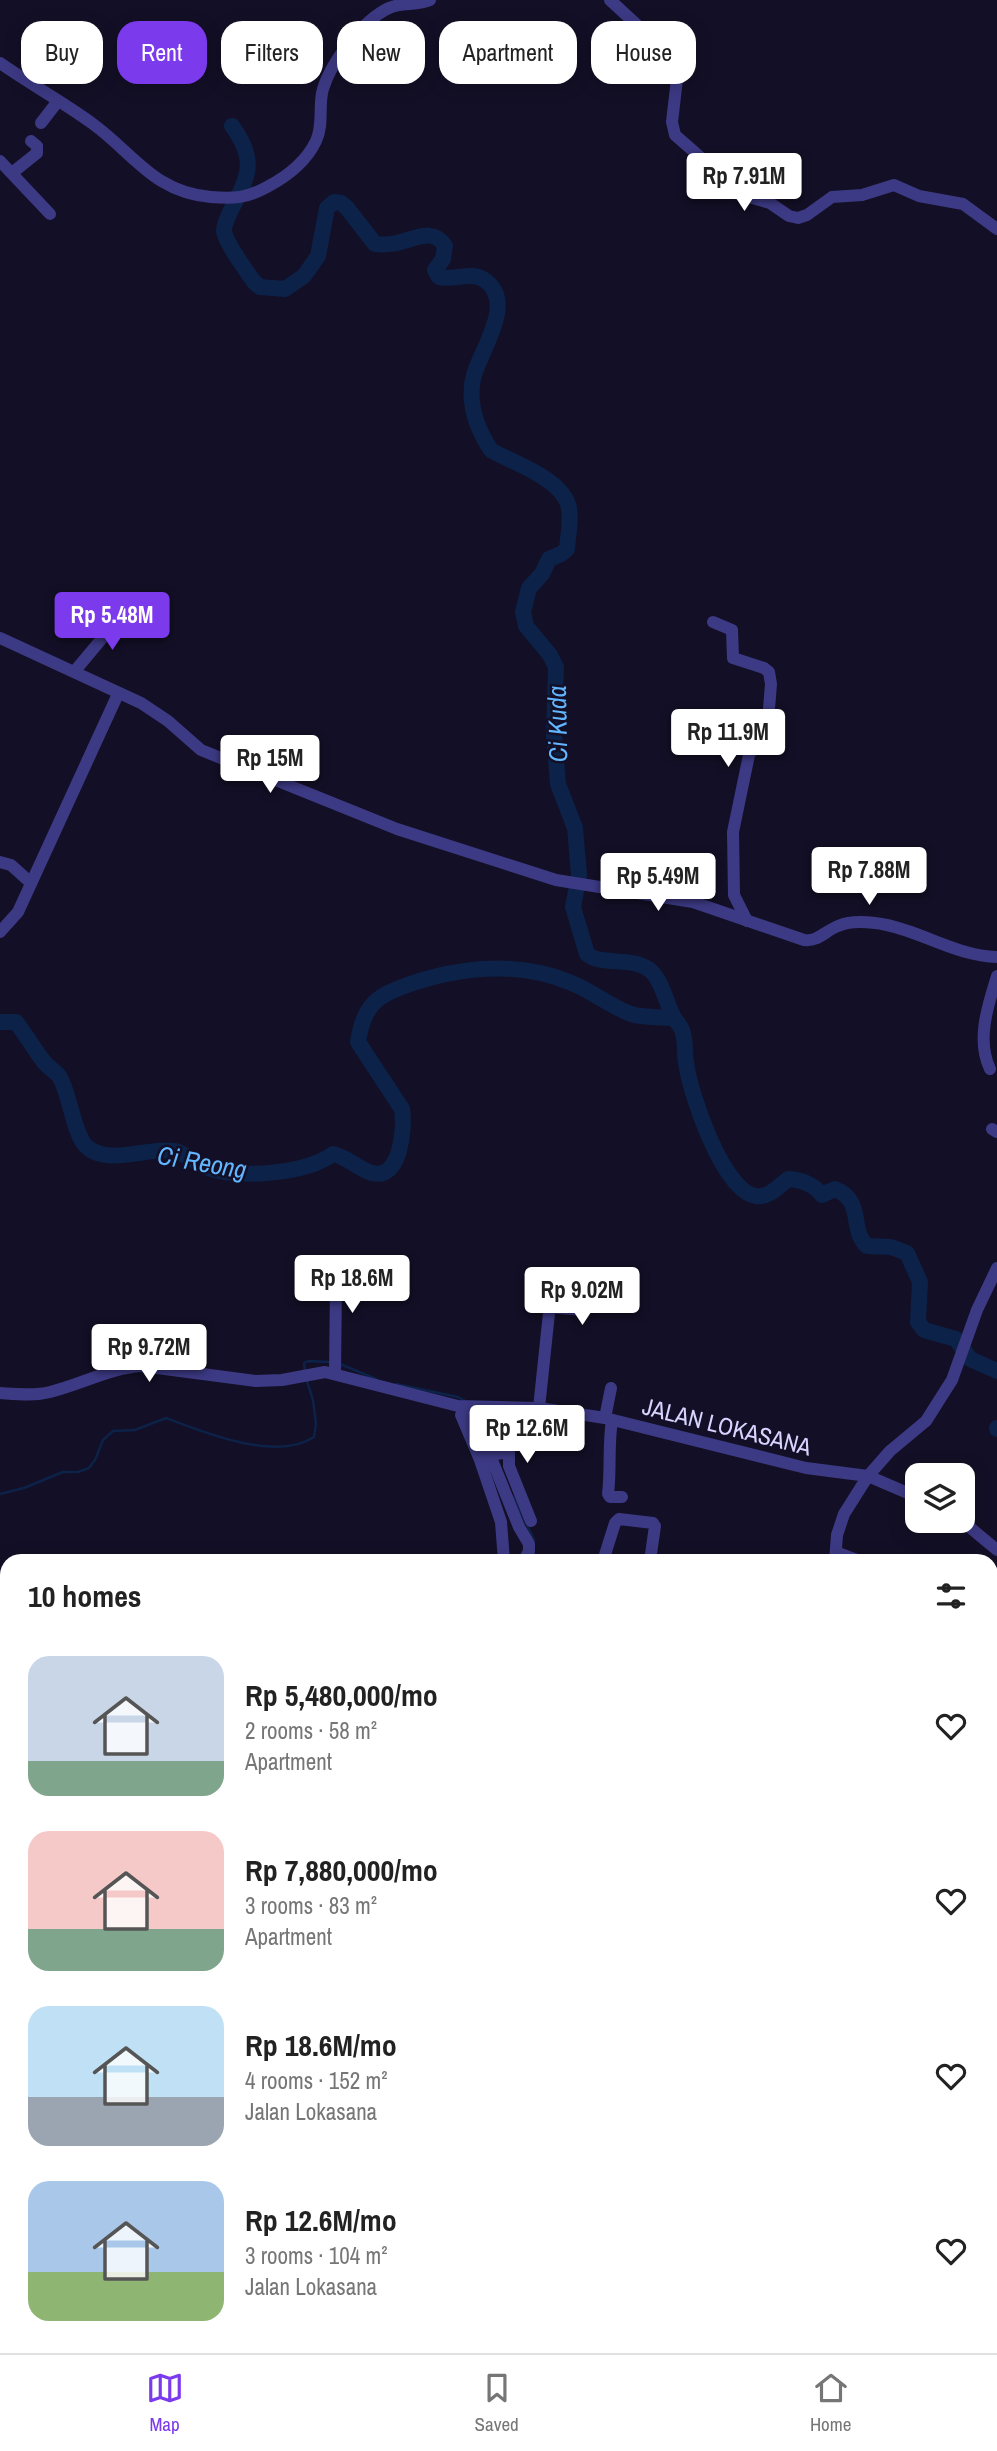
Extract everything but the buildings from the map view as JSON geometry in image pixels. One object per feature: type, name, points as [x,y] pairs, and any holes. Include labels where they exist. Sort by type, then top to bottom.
[{"type":"street","points":[[0,63],[103,131],[139,165],[170,187],[194,196],[231,200],[282,179],[309,153],[317,140],[320,127],[320,105],[325,82],[341,52],[351,41],[390,8],[430,0]]},
{"type":"street","points":[[610,0],[649,36],[677,79],[672,122],[676,135],[735,193],[771,203],[798,219],[832,197],[862,195],[894,185],[919,196],[963,204],[997,229]]},
{"type":"street","points":[[41,123],[58,101]]},
{"type":"street","points":[[12,173],[37,153],[37,146],[31,141]]},
{"type":"street","points":[[0,161],[50,214]]},
{"type":"street","points":[[74,672],[125,611]]},
{"type":"street","points":[[713,622],[732,630],[733,658],[764,668],[769,672],[771,684],[768,721],[749,755],[733,832],[734,895],[747,921]]},
{"type":"street","points":[[0,638],[141,703],[159,714],[201,750],[397,829],[492,861],[569,883],[677,898],[811,941],[843,924],[858,922],[887,925],[959,950],[996,955]]},
{"type":"street","points":[[0,932],[18,912],[118,694]]},
{"type":"street","points":[[0,862],[13,866],[31,883]]},
{"type":"street","points":[[990,1069],[986,1060],[984,1026],[997,976]]},
{"type":"street","points":[[835,1554],[837,1535],[845,1514],[868,1476],[890,1451],[926,1421],[939,1404],[997,1268]]},
{"type":"street","points":[[539,1408],[553,1275]]},
{"type":"street","points":[[336,1283],[336,1366]]},
{"type":"street","points":[[548,1307],[583,1310],[585,1301]]},
{"type":"street","name":"JALAN LOKASANA","points":[[0,1393],[46,1393],[116,1369],[142,1366],[256,1381],[325,1373],[336,1366],[466,1407],[539,1408],[609,1419],[806,1468],[868,1476],[905,1492]]},
{"type":"street","points":[[611,1388],[608,1441],[611,1470],[608,1494],[610,1497],[622,1497]]},
{"type":"street","points":[[466,1407],[494,1454],[525,1519]]},
{"type":"street","points":[[466,1407],[501,1522],[503,1554]]},
{"type":"street","points":[[494,1454],[509,1452],[509,1464],[525,1519],[529,1544],[527,1554]]},
{"type":"street","points":[[605,1554],[615,1523],[619,1519],[653,1523],[655,1526],[651,1554]]},
{"type":"street","points":[[975,1532],[997,1550]]},
{"type":"waterway","name":"Ci Kuda","points":[[232,126],[245,149],[248,168],[224,231],[228,243],[260,287],[285,289],[304,276],[318,256],[327,208],[334,202],[347,208],[375,244],[393,244],[421,236],[436,237],[445,246],[443,259],[435,270],[439,277],[475,276],[486,281],[494,290],[497,301],[494,326],[472,382],[472,402],[477,422],[492,451],[547,479],[563,495],[569,509],[567,549],[549,559],[542,574],[529,588],[523,612],[526,626],[550,655],[556,667],[554,734],[558,784],[575,828],[579,875],[573,907],[587,954],[602,960],[641,965],[656,977],[683,1034],[689,1076],[710,1138],[720,1159],[744,1190],[761,1196],[774,1191],[788,1179],[807,1183],[822,1195],[835,1189],[844,1194],[854,1208],[859,1232],[867,1246],[891,1247],[907,1253],[920,1282],[918,1322],[924,1330],[956,1339],[970,1359],[997,1371]]},
{"type":"waterway","name":"Ci Reong","points":[[0,1022],[16,1022],[44,1062],[59,1076],[82,1140],[95,1152],[117,1155],[175,1151],[208,1168],[255,1174],[306,1166],[333,1154],[372,1173],[382,1173],[389,1169],[399,1151],[403,1128],[402,1109],[358,1042],[364,1018],[375,1002],[392,991],[416,982],[473,970],[531,971],[569,982],[631,1014],[674,1018]]},
{"type":"waterway","points":[[305,1372],[304,1363],[308,1361],[330,1362]]},
{"type":"waterway","points":[[340,1364],[376,1379]]},
{"type":"waterway","points":[[0,1494],[24,1488],[63,1472],[78,1472],[89,1468],[103,1440],[113,1431],[135,1430],[166,1418],[220,1437],[261,1446],[299,1444],[314,1437],[316,1424],[313,1400],[306,1378]]},
{"type":"waterway","points":[[396,1384],[458,1397],[467,1402]]},
{"type":"waterway","points":[[513,1496],[534,1540]]}]
